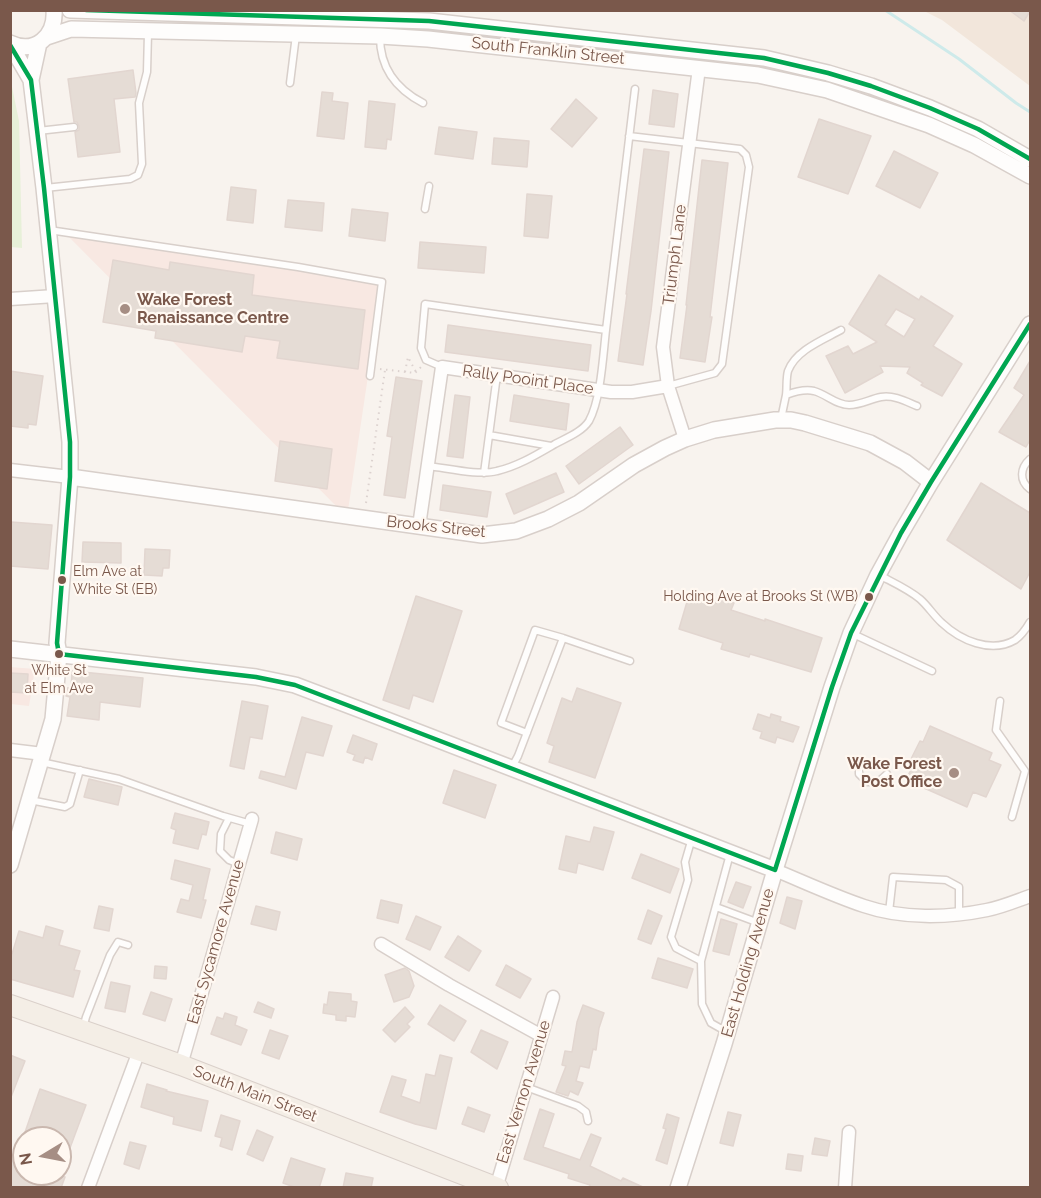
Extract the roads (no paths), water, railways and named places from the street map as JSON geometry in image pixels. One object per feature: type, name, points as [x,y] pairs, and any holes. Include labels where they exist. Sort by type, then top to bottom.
[{"type":"main road","name":"South Main Street","points":[[10,1005],[181,1065],[497,1187]]},
{"type":"street","points":[[31,80],[43,40],[52,29],[54,10]]},
{"type":"street","name":"South Franklin Street","points":[[70,10],[429,21],[764,58],[828,73],[930,108],[978,129],[1030,159]]},
{"type":"street","name":"South Franklin Street","points":[[10,43],[18,47],[28,46],[70,29],[380,36],[437,39],[758,75],[827,90],[929,125],[974,145],[1030,176]]},
{"type":"street","points":[[10,43],[31,80],[70,442],[70,477],[53,719],[10,865]]},
{"type":"street","name":"Triumph Lane","points":[[685,439],[668,386],[663,347],[699,68]]},
{"type":"street","points":[[10,299],[55,296]]},
{"type":"street","name":"East Holding Avenue","points":[[678,1188],[832,687],[852,633],[878,575],[901,533],[1030,325]]},
{"type":"street","name":"Rally Pooint Place","points":[[419,526],[442,367],[598,390],[632,392],[668,386]]},
{"type":"street","name":"Brooks Street","points":[[10,470],[482,535],[516,531],[548,519],[579,503],[634,465],[685,439],[738,425],[781,420],[805,423],[870,443],[905,462],[931,482]]},
{"type":"street","points":[[10,649],[256,677],[295,685],[866,907],[920,916],[959,914],[988,910],[1030,896]]},
{"type":"street","points":[[10,750],[42,758]]},
{"type":"street","name":"East Sycamore Avenue","points":[[181,1065],[251,821]]},
{"type":"street","points":[[381,944],[448,985],[540,1035]]},
{"type":"street","name":"East Vernon Avenue","points":[[497,1187],[553,997]]},
{"type":"street","points":[[88,1188],[139,1051]]},
{"type":"street","points":[[844,1188],[849,1132]]},
{"type":"lane","points":[[44,188],[130,179],[138,175],[142,165],[139,103],[147,72],[148,31]]},
{"type":"lane","points":[[290,83],[296,35]]},
{"type":"lane","points":[[380,36],[380,46],[387,70],[399,87],[423,103]]},
{"type":"lane","points":[[428,466],[495,472],[522,463],[577,432],[588,423],[598,390],[635,89]]},
{"type":"lane","points":[[37,131],[74,127]]},
{"type":"lane","points":[[629,136],[740,149],[746,154],[749,167],[722,364],[715,374],[668,386]]},
{"type":"lane","points":[[426,209],[429,186]]},
{"type":"lane","points":[[48,230],[298,267],[382,282],[370,376]]},
{"type":"lane","points":[[442,367],[426,360],[421,348],[425,304],[606,330]]},
{"type":"lane","points":[[781,420],[788,372],[797,357],[841,330]]},
{"type":"lane","points":[[484,472],[497,375]]},
{"type":"lane","points":[[786,395],[813,391],[847,405],[881,397],[900,398],[917,406]]},
{"type":"lane","points":[[489,435],[551,447]]},
{"type":"lane","points":[[1030,459],[1022,471],[1024,485],[1030,489]]},
{"type":"lane","points":[[878,575],[919,598],[941,623],[954,634],[970,642],[987,646],[1001,645],[1023,633],[1030,622]]},
{"type":"lane","points":[[527,733],[501,723],[535,630],[630,661]]},
{"type":"lane","points":[[852,633],[932,671]]},
{"type":"lane","points":[[512,768],[564,638]]},
{"type":"lane","points":[[1000,701],[996,730],[1025,771],[1012,818]]},
{"type":"lane","points":[[42,758],[119,779],[229,818],[251,821]]},
{"type":"lane","points":[[859,764],[859,774],[867,782],[878,782],[887,774]]},
{"type":"lane","points":[[30,800],[65,807],[70,804],[80,770]]},
{"type":"lane","points":[[229,818],[221,834],[220,851],[229,860],[239,864]]},
{"type":"lane","points":[[692,838],[685,862],[688,880],[671,938],[676,948],[701,961]]},
{"type":"lane","points":[[727,1032],[711,1023],[702,1004],[701,961],[731,853]]},
{"type":"lane","points":[[889,912],[892,877],[946,880],[959,887],[959,914]]},
{"type":"lane","points":[[716,908],[759,923]]},
{"type":"lane","points":[[82,1031],[110,955],[118,942],[128,945]]},
{"type":"lane","points":[[526,1086],[578,1106],[586,1112],[588,1121]]},
{"type":"waterway","points":[[885,10],[959,59],[1030,112]]},
{"type":"place","name":"Wake Forest Renaissance Centre","points":[[125,309]]},
{"type":"place","name":"Elm Ave at White St (EB)","points":[[62,580]]},
{"type":"place","name":"Holding Ave at Brooks St (WB)","points":[[869,597]]},
{"type":"place","name":"White St at Elm Ave","points":[[59,654]]},
{"type":"place","name":"Wake Forest Post Office","points":[[954,773]]}]
